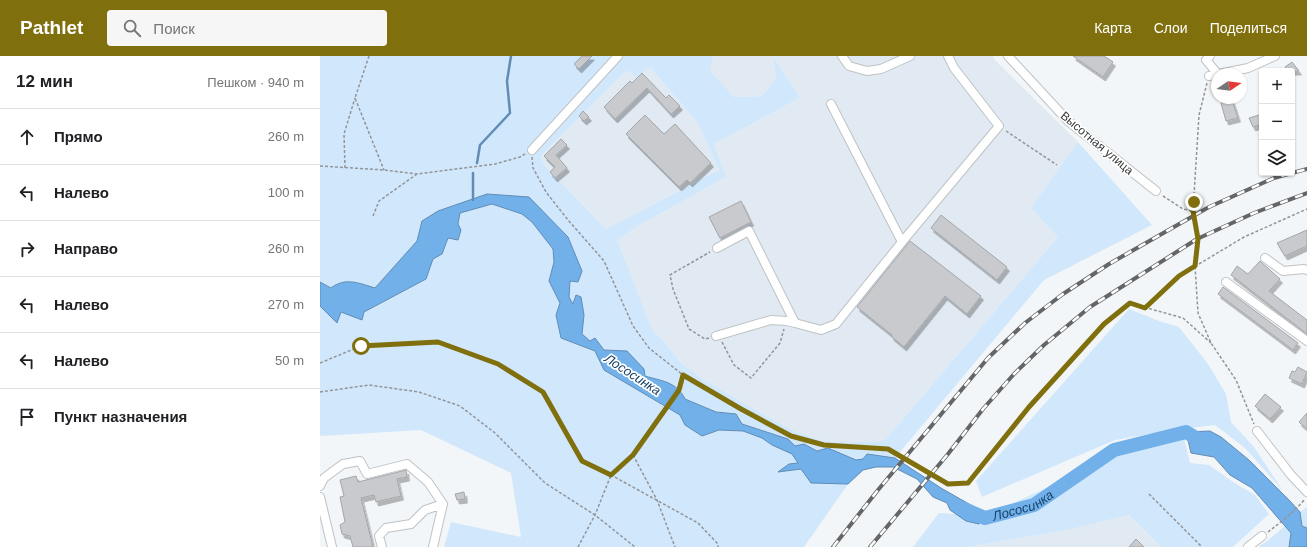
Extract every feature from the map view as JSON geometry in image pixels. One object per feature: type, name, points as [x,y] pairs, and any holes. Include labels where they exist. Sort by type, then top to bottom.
[{"type":"street","points":[[532,150],[618,56]]},
{"type":"street","points":[[842,56],[848,66],[867,71],[881,69],[910,56]]},
{"type":"street","points":[[716,336],[771,320],[791,322],[821,330],[836,324],[999,126],[954,68],[948,56]]},
{"type":"street","name":"Высотная улица","points":[[1008,56],[1068,121],[1156,192]]},
{"type":"street","points":[[1210,56],[1206,60],[1211,71]]},
{"type":"street","points":[[1247,68],[1275,56]]},
{"type":"street","points":[[831,104],[902,242]]},
{"type":"street","points":[[717,248],[749,231],[791,322]]},
{"type":"street","points":[[1265,258],[1283,271],[1307,270]]},
{"type":"street","points":[[1226,282],[1307,341]]},
{"type":"street","points":[[1257,431],[1291,475],[1307,492]]},
{"type":"street","points":[[320,486],[324,478],[342,464],[360,461],[366,474],[408,464],[428,482],[443,504],[433,547]]},
{"type":"street","points":[[320,496],[332,547]]},
{"type":"street","points":[[382,547],[379,536],[386,528],[411,524],[425,510],[443,504]]},
{"type":"street","points":[[1248,547],[1262,536]]},
{"type":"path","points":[[345,168],[344,134],[369,56]]},
{"type":"path","points":[[1211,81],[1199,115],[1193,211],[1198,239],[1195,266],[1198,314],[1211,343],[1236,380],[1257,431]]},
{"type":"path","points":[[355,98],[384,170]]},
{"type":"path","points":[[999,126],[1057,165]]},
{"type":"path","points":[[320,166],[384,170],[417,174],[495,164],[520,157],[532,150],[533,168],[546,192],[604,261],[633,326],[649,348],[683,375],[791,436],[824,445],[888,449],[948,484],[968,483],[1029,407],[1104,324],[1130,303],[1183,318],[1211,343]]},
{"type":"path","points":[[373,216],[379,201],[417,174]]},
{"type":"path","points":[[1156,192],[1183,209],[1193,211]]},
{"type":"path","points":[[1145,308],[1179,276],[1195,266],[1244,237],[1307,209]]},
{"type":"path","points":[[717,248],[670,275],[673,289],[689,328],[704,339],[716,336],[734,365],[752,378],[780,343],[791,322]]},
{"type":"path","points":[[320,363],[361,346],[438,342],[498,364],[543,392],[582,461],[611,475],[698,523],[718,544],[718,547]]},
{"type":"path","points":[[578,547],[595,514],[611,475],[633,455],[679,390],[683,375]]},
{"type":"path","points":[[320,392],[368,385],[419,392],[460,406],[495,434],[544,483],[595,514],[635,547]]},
{"type":"path","points":[[633,455],[657,500],[675,547]]},
{"type":"path","points":[[1149,494],[1202,547]]},
{"type":"path","points":[[1280,524],[1307,496]]},
{"type":"shaded area","points":[[320,56],[713,56],[710,71],[734,97],[762,96],[776,78],[773,56],[800,98],[714,144],[726,177],[638,226],[617,240],[652,329],[664,341],[680,362],[701,378],[792,430],[826,442],[877,442],[886,439],[1058,237],[1031,208],[1078,142],[1152,225],[1044,280],[895,458],[867,454],[863,459],[856,460],[828,448],[817,451],[804,444],[795,446],[788,439],[742,424],[736,414],[716,412],[685,399],[681,391],[668,383],[645,376],[627,351],[604,350],[595,339],[590,341],[582,334],[584,315],[569,297],[570,281],[582,271],[568,237],[528,197],[487,194],[438,211],[422,221],[417,241],[375,288],[357,282],[331,288],[320,282]],"holes":[[[650,67],[698,123],[719,170],[606,229],[544,165],[541,156],[627,70],[636,77]]]},
{"type":"shaded area","points":[[713,56],[773,56],[776,78],[762,96],[734,97],[709,71]]},
{"type":"shaded area","points":[[773,56],[993,56],[994,59],[1078,142],[1032,208],[1058,237],[886,439],[877,442],[826,442],[792,430],[701,378],[680,362],[664,341],[652,329],[617,240],[638,226],[726,177],[714,144],[800,98]]},
{"type":"shaded area","points":[[650,67],[698,123],[719,170],[606,229],[544,165],[541,156],[627,70]]},
{"type":"shaded area","points":[[492,204],[522,214],[532,222],[553,249],[554,262],[549,281],[560,303],[556,315],[561,338],[596,351],[604,370],[680,415],[685,425],[702,436],[719,430],[743,431],[762,438],[772,445],[792,454],[799,463],[789,464],[779,472],[802,469],[811,483],[848,484],[804,547],[444,547],[451,522],[521,537],[511,473],[421,430],[320,436],[320,306],[337,323],[341,312],[364,312],[426,279],[433,259],[442,254],[448,238],[458,240],[460,213]]},
{"type":"shaded area","points":[[1129,309],[1179,327],[1208,364],[1226,394],[1231,422],[1254,447],[1283,491],[1245,448],[1215,425],[1115,440],[982,497],[976,481]]},
{"type":"shaded area","points":[[1184,438],[1190,463],[1209,465],[1255,495],[1269,514],[1233,547],[1161,547],[1129,515],[1067,530],[968,547],[913,547],[939,513],[985,516],[1116,456]]},
{"type":"shaded area","points":[[1307,507],[1307,528],[1302,526],[1300,512]]},
{"type":"shaded area","points":[[1129,515],[1161,547],[968,547],[1067,530]]},
{"type":"shaded area","points":[[1285,526],[1291,533],[1289,547],[1258,547],[1267,541]]},
{"type":"water","points":[[487,194],[529,197],[568,237],[582,271],[578,282],[570,281],[569,297],[573,304],[576,295],[581,297],[584,315],[582,334],[590,341],[595,338],[604,350],[627,351],[644,369],[645,376],[668,383],[678,389],[685,399],[716,412],[736,414],[742,424],[788,439],[795,446],[804,444],[817,451],[828,448],[856,460],[863,459],[867,454],[895,458],[941,488],[983,512],[979,524],[966,521],[950,510],[947,503],[933,497],[917,479],[893,467],[876,467],[863,470],[848,484],[811,483],[801,469],[778,472],[789,464],[798,463],[792,454],[772,445],[762,438],[743,431],[719,430],[702,436],[685,425],[680,415],[604,370],[595,351],[561,338],[556,315],[560,303],[549,281],[554,262],[553,249],[532,222],[522,214],[492,204],[460,213],[458,224],[461,230],[458,240],[448,238],[442,254],[433,259],[426,279],[364,312],[362,320],[341,312],[337,323],[320,306],[320,282],[331,288],[342,283],[352,282],[375,288],[417,241],[422,221],[438,211]]},
{"type":"water","points":[[1210,431],[1221,437],[1249,460],[1300,512],[1302,526],[1307,528],[1307,547],[1289,547],[1291,533],[1252,488],[1230,475],[1214,457],[1191,453],[1186,432]]},
{"type":"building","points":[[582,56],[592,56],[579,69],[574,64]]},
{"type":"building","points":[[1073,56],[1104,56],[1113,62],[1103,77]]},
{"type":"building","points":[[1292,62],[1299,71],[1295,71],[1295,68],[1285,67]]},
{"type":"building","points":[[642,73],[666,98],[669,95],[680,106],[671,114],[647,88],[615,119],[604,107],[630,81],[632,83]]},
{"type":"building","points":[[1221,104],[1233,104],[1238,118],[1226,121]]},
{"type":"building","points":[[583,111],[589,117],[584,121],[579,116]]},
{"type":"building","points":[[645,115],[664,134],[675,124],[711,163],[690,183],[687,180],[679,187],[626,134]]},
{"type":"building","points":[[1259,115],[1259,125],[1253,127],[1249,118]]},
{"type":"building","points":[[561,139],[567,145],[556,155],[567,168],[555,178],[550,172],[555,167],[544,156]]},
{"type":"building","points":[[741,201],[751,222],[720,238],[709,217]]},
{"type":"building","points":[[941,215],[1007,267],[997,280],[931,228]]},
{"type":"building","points":[[1307,230],[1307,246],[1285,256],[1277,243]]},
{"type":"building","points":[[910,241],[981,296],[967,314],[945,296],[904,347],[891,336],[892,335],[857,307]]},
{"type":"building","points":[[1260,261],[1280,279],[1269,291],[1307,320],[1307,334],[1231,275],[1237,266],[1248,274]]},
{"type":"building","points":[[1223,287],[1298,343],[1293,350],[1218,294]]},
{"type":"building","points":[[1298,367],[1307,372],[1302,384],[1289,378],[1292,371],[1295,372]]},
{"type":"building","points":[[1265,394],[1281,407],[1270,419],[1255,406]]},
{"type":"building","points":[[1307,413],[1307,429],[1299,422]]},
{"type":"building","points":[[406,470],[407,477],[397,479],[401,496],[376,502],[374,495],[361,498],[373,547],[353,547],[350,536],[342,534],[340,525],[345,522],[340,497],[344,496],[340,480],[356,476],[358,482]]},
{"type":"building","points":[[464,492],[465,499],[457,500],[455,494]]},
{"type":"building","points":[[1136,539],[1144,547],[1129,547]]},
{"type":"waterway","points":[[477,163],[480,145],[510,113],[507,81],[511,56]]},
{"type":"waterway","points":[[473,173],[473,200]]},
{"type":"waterway","name":"Лососинка","points":[[964,509],[985,518],[1034,505],[1114,450],[1186,432],[1203,442]]},
{"type":"railway","points":[[833,547],[878,490],[988,358],[1025,323],[1063,294],[1109,264],[1209,207],[1274,178],[1307,169]]},
{"type":"railway","points":[[870,547],[948,454],[983,409],[1014,374],[1044,345],[1090,307],[1197,239],[1254,213],[1307,193]]},
{"type":"route","points":[[361,346],[438,342],[498,364],[543,392],[582,461],[611,475],[633,455],[679,390],[683,375],[791,436],[824,445],[888,449],[948,484],[968,483],[1029,407],[1104,324],[1130,303],[1145,308],[1179,276],[1195,266],[1198,239],[1193,211],[1194,202]]}]
